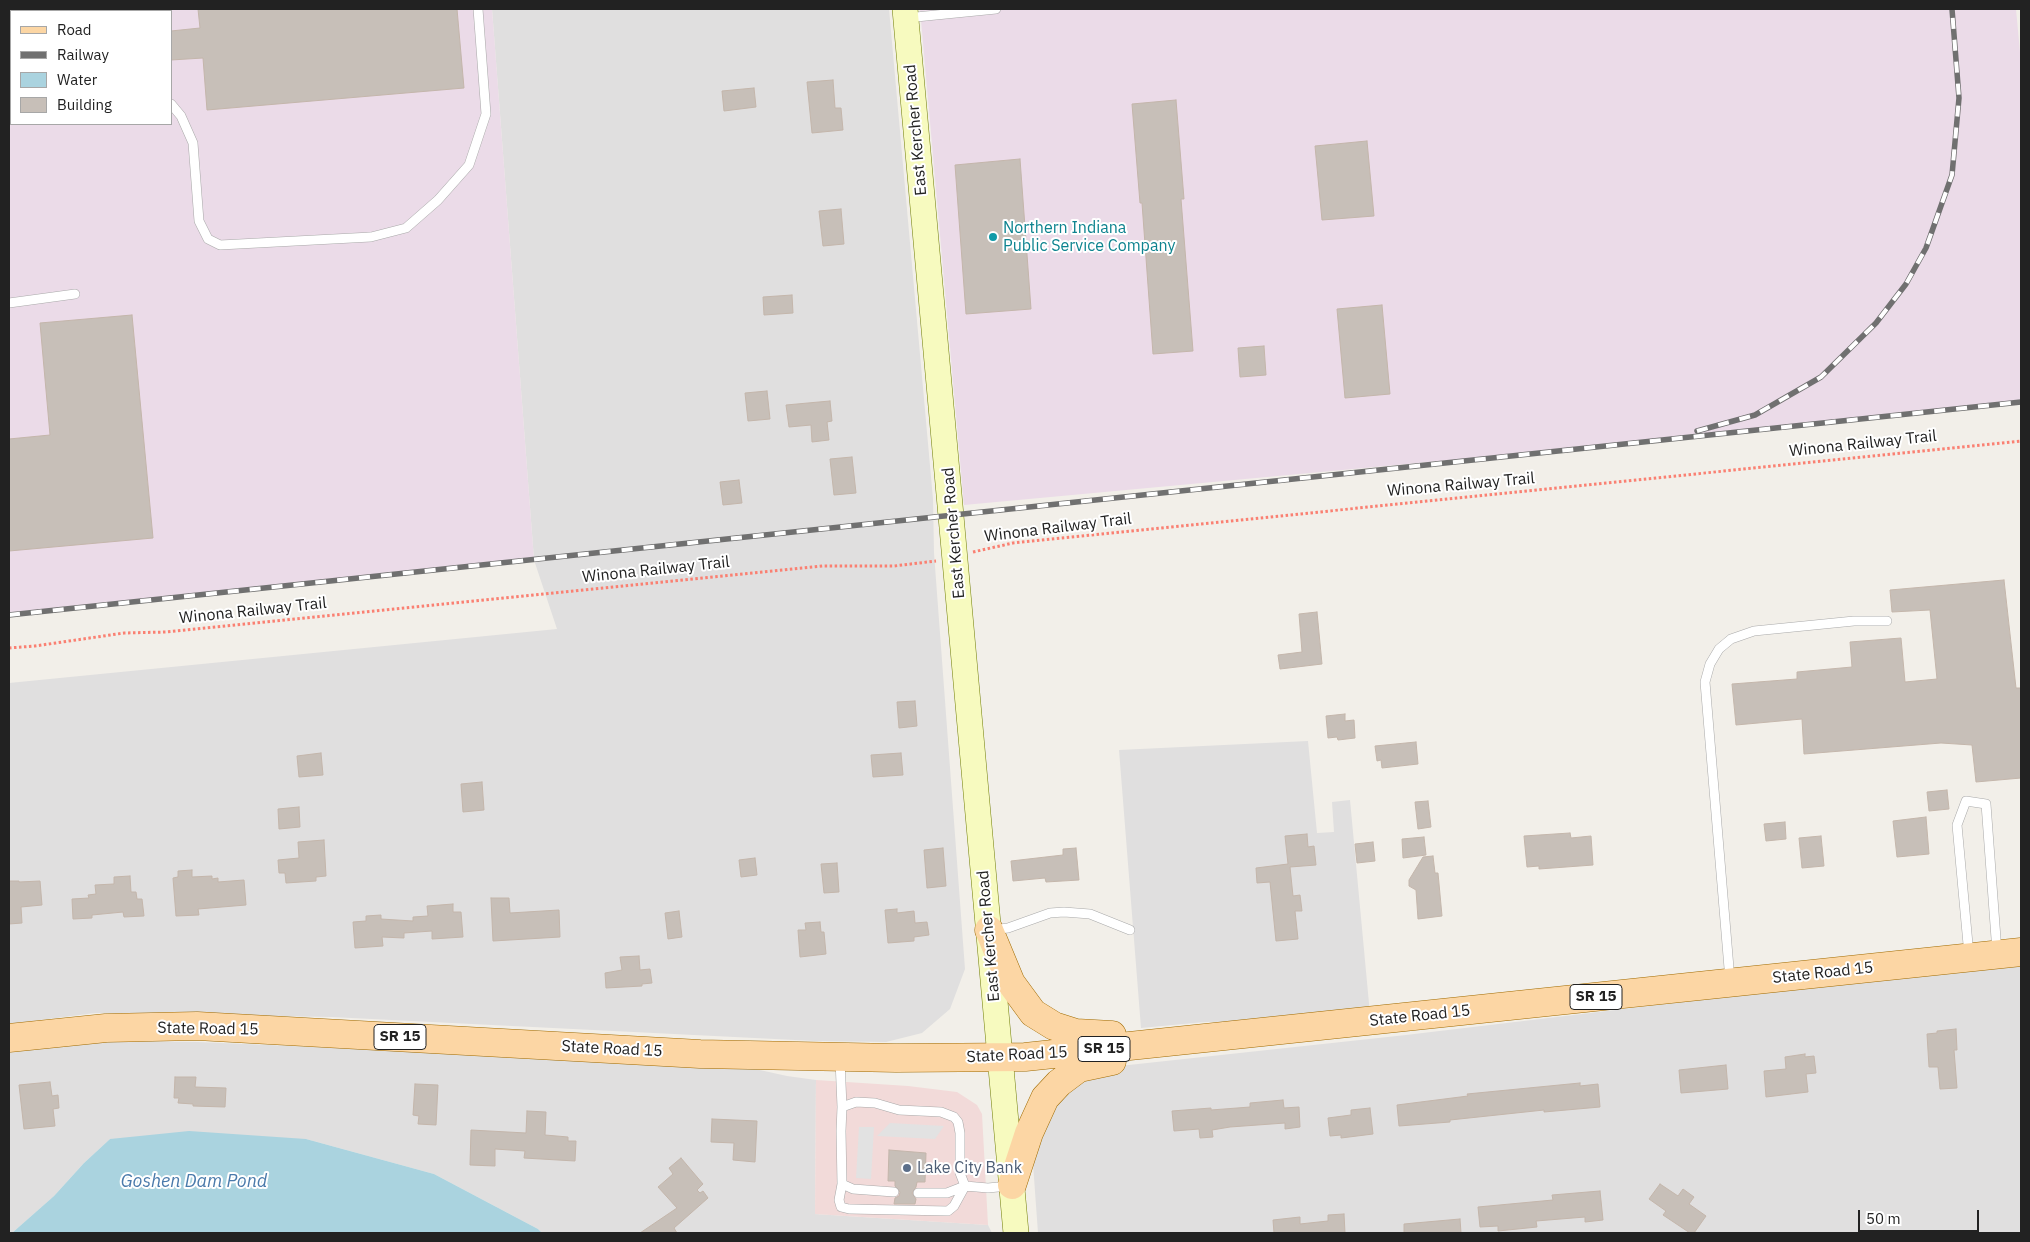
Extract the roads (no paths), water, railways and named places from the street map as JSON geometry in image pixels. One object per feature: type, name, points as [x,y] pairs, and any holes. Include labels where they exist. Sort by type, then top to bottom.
[{"type":"main road","name":"East Kercher Road","points":[[906,13],[1016,1233]]},
{"type":"main road","points":[[989,930],[1011,983],[1021,999],[1033,1012],[1054,1026],[1076,1033],[1208,1038]]},
{"type":"main road","name":"State Road 15","points":[[9,1038],[106,1028],[197,1026],[700,1054],[840,1058],[1000,1058],[1208,1038],[2009,953]]},
{"type":"main road","points":[[1012,1185],[1037,1114],[1046,1098],[1079,1068],[1208,1038]]},
{"type":"lane","points":[[172,105],[181,116],[193,143],[198,221],[208,239],[220,245],[371,237],[406,228],[438,200],[469,165],[486,114],[478,9]]},
{"type":"lane","points":[[906,13],[996,9]]},
{"type":"lane","points":[[9,303],[75,294]]},
{"type":"lane","points":[[1730,983],[1705,682],[1710,664],[1719,649],[1731,639],[1754,631],[1854,621],[1887,621]]},
{"type":"lane","points":[[1970,958],[1957,825],[1966,801],[1986,804],[2009,953]]},
{"type":"lane","points":[[989,930],[1008,928],[1050,913],[1064,912],[1090,914],[1130,930]]},
{"type":"lane","points":[[840,1058],[842,1107],[842,1184],[839,1200],[840,1207],[849,1209],[948,1211],[954,1206],[965,1186]]},
{"type":"lane","points":[[842,1107],[856,1102],[874,1103],[899,1110],[941,1112],[954,1117],[958,1122],[960,1133],[960,1174],[965,1186]]},
{"type":"lane","points":[[842,1184],[853,1189],[894,1192]]},
{"type":"lane","points":[[918,1193],[947,1193],[965,1186],[988,1188],[1012,1185]]},
{"type":"water","name":"Goshen Dam Pond","points":[[189,1131],[306,1139],[434,1174],[538,1229],[542,1233],[12,1233],[54,1196],[84,1163],[110,1139]]},
{"type":"railway","points":[[1697,431],[1755,415],[1821,377],[1876,323],[1906,284],[1926,248],[1952,175],[1959,98],[1952,9]]},
{"type":"railway","points":[[9,615],[2021,402]]},
{"type":"place","name":"Northern Indiana Public Service Company","points":[[993,237]]},
{"type":"place","name":"Lake City Bank","points":[[907,1168]]}]
